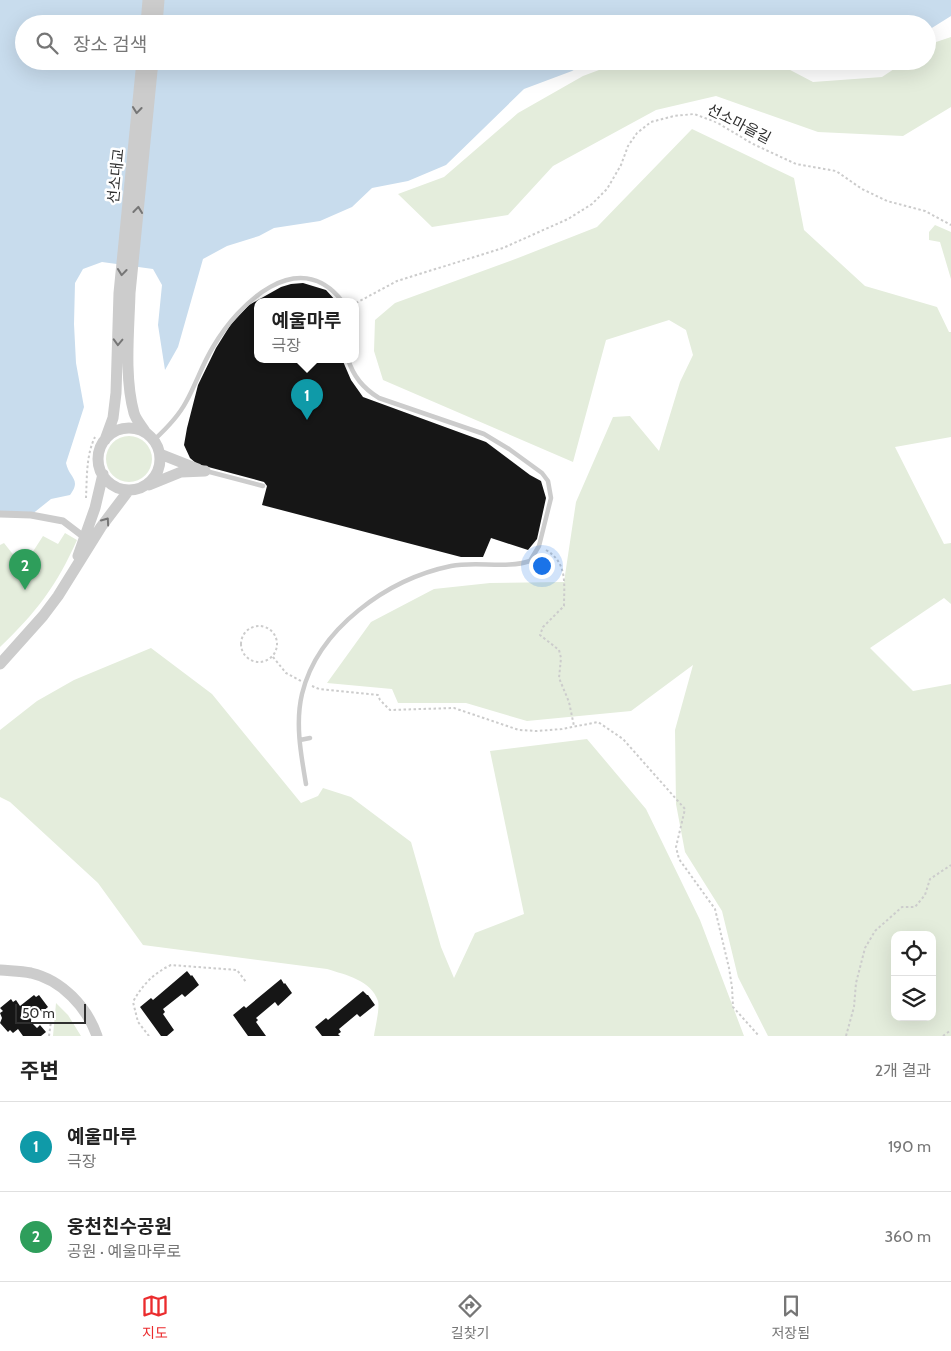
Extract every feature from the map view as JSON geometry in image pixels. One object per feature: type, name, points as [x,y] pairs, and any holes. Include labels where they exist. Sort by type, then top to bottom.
[{"type":"street","points":[[147,15],[148,0]]},
{"type":"street","points":[[158,15],[159,0]]},
{"type":"street","name":"선소대교","points":[[125,293],[141,70]]},
{"type":"street","name":"선소대교","points":[[125,293],[152,70]]},
{"type":"street","points":[[125,293],[129,382],[134,414],[160,454],[158,471],[143,486]]},
{"type":"street","points":[[125,293],[113,418],[100,437],[100,468],[111,484],[129,490],[181,472],[205,471]]},
{"type":"street","points":[[100,437],[124,428],[132,428],[150,436]]},
{"type":"street","points":[[160,454],[205,471]]},
{"type":"street","points":[[70,576],[95,508],[103,474]]},
{"type":"street","points":[[0,664],[43,616],[101,527],[129,490]]},
{"type":"street","points":[[0,514],[31,515],[63,521],[84,537]]},
{"type":"street","points":[[0,970],[32,973],[56,984],[83,1007],[97,1036]]},
{"type":"lane","points":[[254,298],[285,281],[307,278],[325,285],[339,298]]},
{"type":"lane","points":[[150,436],[172,423],[186,404],[212,347],[241,309],[254,298]]},
{"type":"lane","points":[[306,784],[300,740],[299,712],[306,683],[323,649],[339,629],[361,608],[386,591],[411,578],[454,565],[523,563],[530,560],[540,546],[551,498],[548,481],[542,473],[509,449],[484,434],[372,394],[360,382],[350,363]]},
{"type":"lane","points":[[205,471],[263,486]]},
{"type":"lane","points":[[300,740],[310,738]]},
{"type":"path","name":"선소마을길","points":[[359,301],[396,281],[503,248],[568,219],[592,204],[607,189],[621,165],[628,146],[638,133],[651,122],[674,116],[694,114],[716,122],[753,144],[796,164],[836,171],[870,193],[887,201],[925,211],[951,225]]},
{"type":"path","points":[[86,506],[91,444],[100,437]]},
{"type":"path","points":[[540,546],[554,554],[563,569],[564,606],[543,627],[540,635],[559,650],[561,658],[559,678],[569,702],[574,726]]},
{"type":"path","points":[[259,626],[270,630],[277,640],[276,652],[273,657],[257,663],[246,657],[241,646],[244,635],[248,630],[259,626]]},
{"type":"path","points":[[273,657],[286,673],[319,689],[378,695],[380,700],[390,710],[454,708],[519,730],[537,731],[598,722],[623,739],[685,810],[676,846],[679,859],[715,909],[729,968],[733,1007],[759,1036]]},
{"type":"path","points":[[846,1036],[854,1007],[856,982],[865,948],[875,931],[902,907],[915,907],[925,895],[930,879],[951,865]]},
{"type":"path","points":[[149,1036],[138,1022],[133,1002],[143,985],[163,968],[171,964],[237,970],[246,982]]},
{"type":"path","points":[[49,1036],[51,1021]]},
{"type":"path","points":[[943,1036],[951,1030]]},
{"type":"green space","points":[[951,37],[951,107],[903,136],[818,132],[716,96],[656,110],[553,166],[508,215],[432,227],[398,194],[444,177],[518,113],[583,76],[599,70],[790,70],[813,82],[882,77],[892,70],[936,70],[936,42]]},
{"type":"green space","points":[[692,129],[794,178],[804,230],[865,286],[937,307],[949,332],[951,332],[951,437],[895,447],[944,544],[951,543],[951,604],[944,598],[870,648],[913,691],[951,684],[951,1036],[768,1036],[738,977],[722,911],[685,852],[676,804],[675,730],[693,665],[631,711],[527,721],[466,703],[398,703],[392,689],[327,683],[371,622],[434,589],[490,583],[564,582],[576,502],[613,417],[630,416],[659,451],[680,382],[693,355],[686,330],[669,320],[606,340],[573,462],[383,380],[374,351],[375,320],[395,303],[597,227]]},
{"type":"green space","points":[[935,225],[951,232],[951,279],[940,242],[929,240],[929,232]]},
{"type":"green space","points":[[129,436],[142,440],[148,446],[152,459],[148,472],[142,478],[129,482],[116,478],[110,472],[106,459],[110,446],[116,440]]},
{"type":"green space","points":[[65,533],[77,540],[62,571],[35,610],[0,647],[0,545],[4,543],[23,567],[43,536],[58,544]]},
{"type":"green space","points":[[151,648],[212,694],[301,803],[318,796],[323,788],[351,797],[411,842],[441,947],[454,978],[475,933],[524,914],[490,751],[587,739],[646,809],[700,920],[744,1036],[374,1036],[378,1001],[370,988],[350,976],[327,969],[143,945],[98,883],[10,802],[0,797],[0,730],[37,701],[74,680]]},
{"type":"green space","points":[[56,1003],[68,1015],[81,1036],[53,1036]]},
{"type":"water","points":[[0,0],[951,0],[951,16],[936,25],[936,15],[15,15],[15,70],[574,70],[524,89],[446,165],[408,181],[372,188],[352,207],[320,221],[274,228],[259,236],[227,246],[203,259],[178,347],[165,370],[158,325],[162,285],[153,269],[102,262],[83,269],[75,283],[74,324],[76,363],[84,407],[66,463],[75,485],[70,495],[51,499],[31,515],[0,516]]},
{"type":"building","points":[[303,283],[326,290],[333,298],[261,298],[281,287]]},
{"type":"building","points":[[254,302],[254,363],[344,363],[351,380],[363,397],[486,442],[541,481],[546,498],[537,539],[528,550],[491,538],[483,557],[461,557],[262,505],[267,486],[264,482],[197,464],[190,458],[184,445],[198,385],[216,348],[231,324]]},
{"type":"building","points":[[187,971],[199,985],[185,997],[182,994],[163,1009],[165,1012],[163,1014],[174,1030],[167,1036],[161,1036],[140,1007],[151,998],[153,1000]]},
{"type":"building","points":[[281,979],[292,993],[278,1006],[275,1002],[256,1018],[258,1020],[256,1022],[266,1036],[248,1036],[233,1015],[244,1006],[246,1008]]},
{"type":"building","points":[[363,991],[375,1005],[360,1017],[357,1014],[339,1029],[341,1032],[338,1034],[340,1036],[322,1036],[315,1027],[326,1018],[328,1020]]},
{"type":"building","points":[[34,995],[36,997],[39,995],[48,1007],[42,1012],[39,1009],[32,1012],[31,1022],[37,1028],[40,1025],[46,1032],[41,1036],[23,1036],[18,1029],[13,1033],[10,1030],[8,1032],[0,1023],[2,1018],[0,1013],[3,1011],[0,1008],[11,999],[13,1002],[16,1000],[20,1006]]},
{"type":"place","name":"예울마루","points":[[307,420]]},
{"type":"place","name":"웅천친수공원","points":[[25,590]]}]
